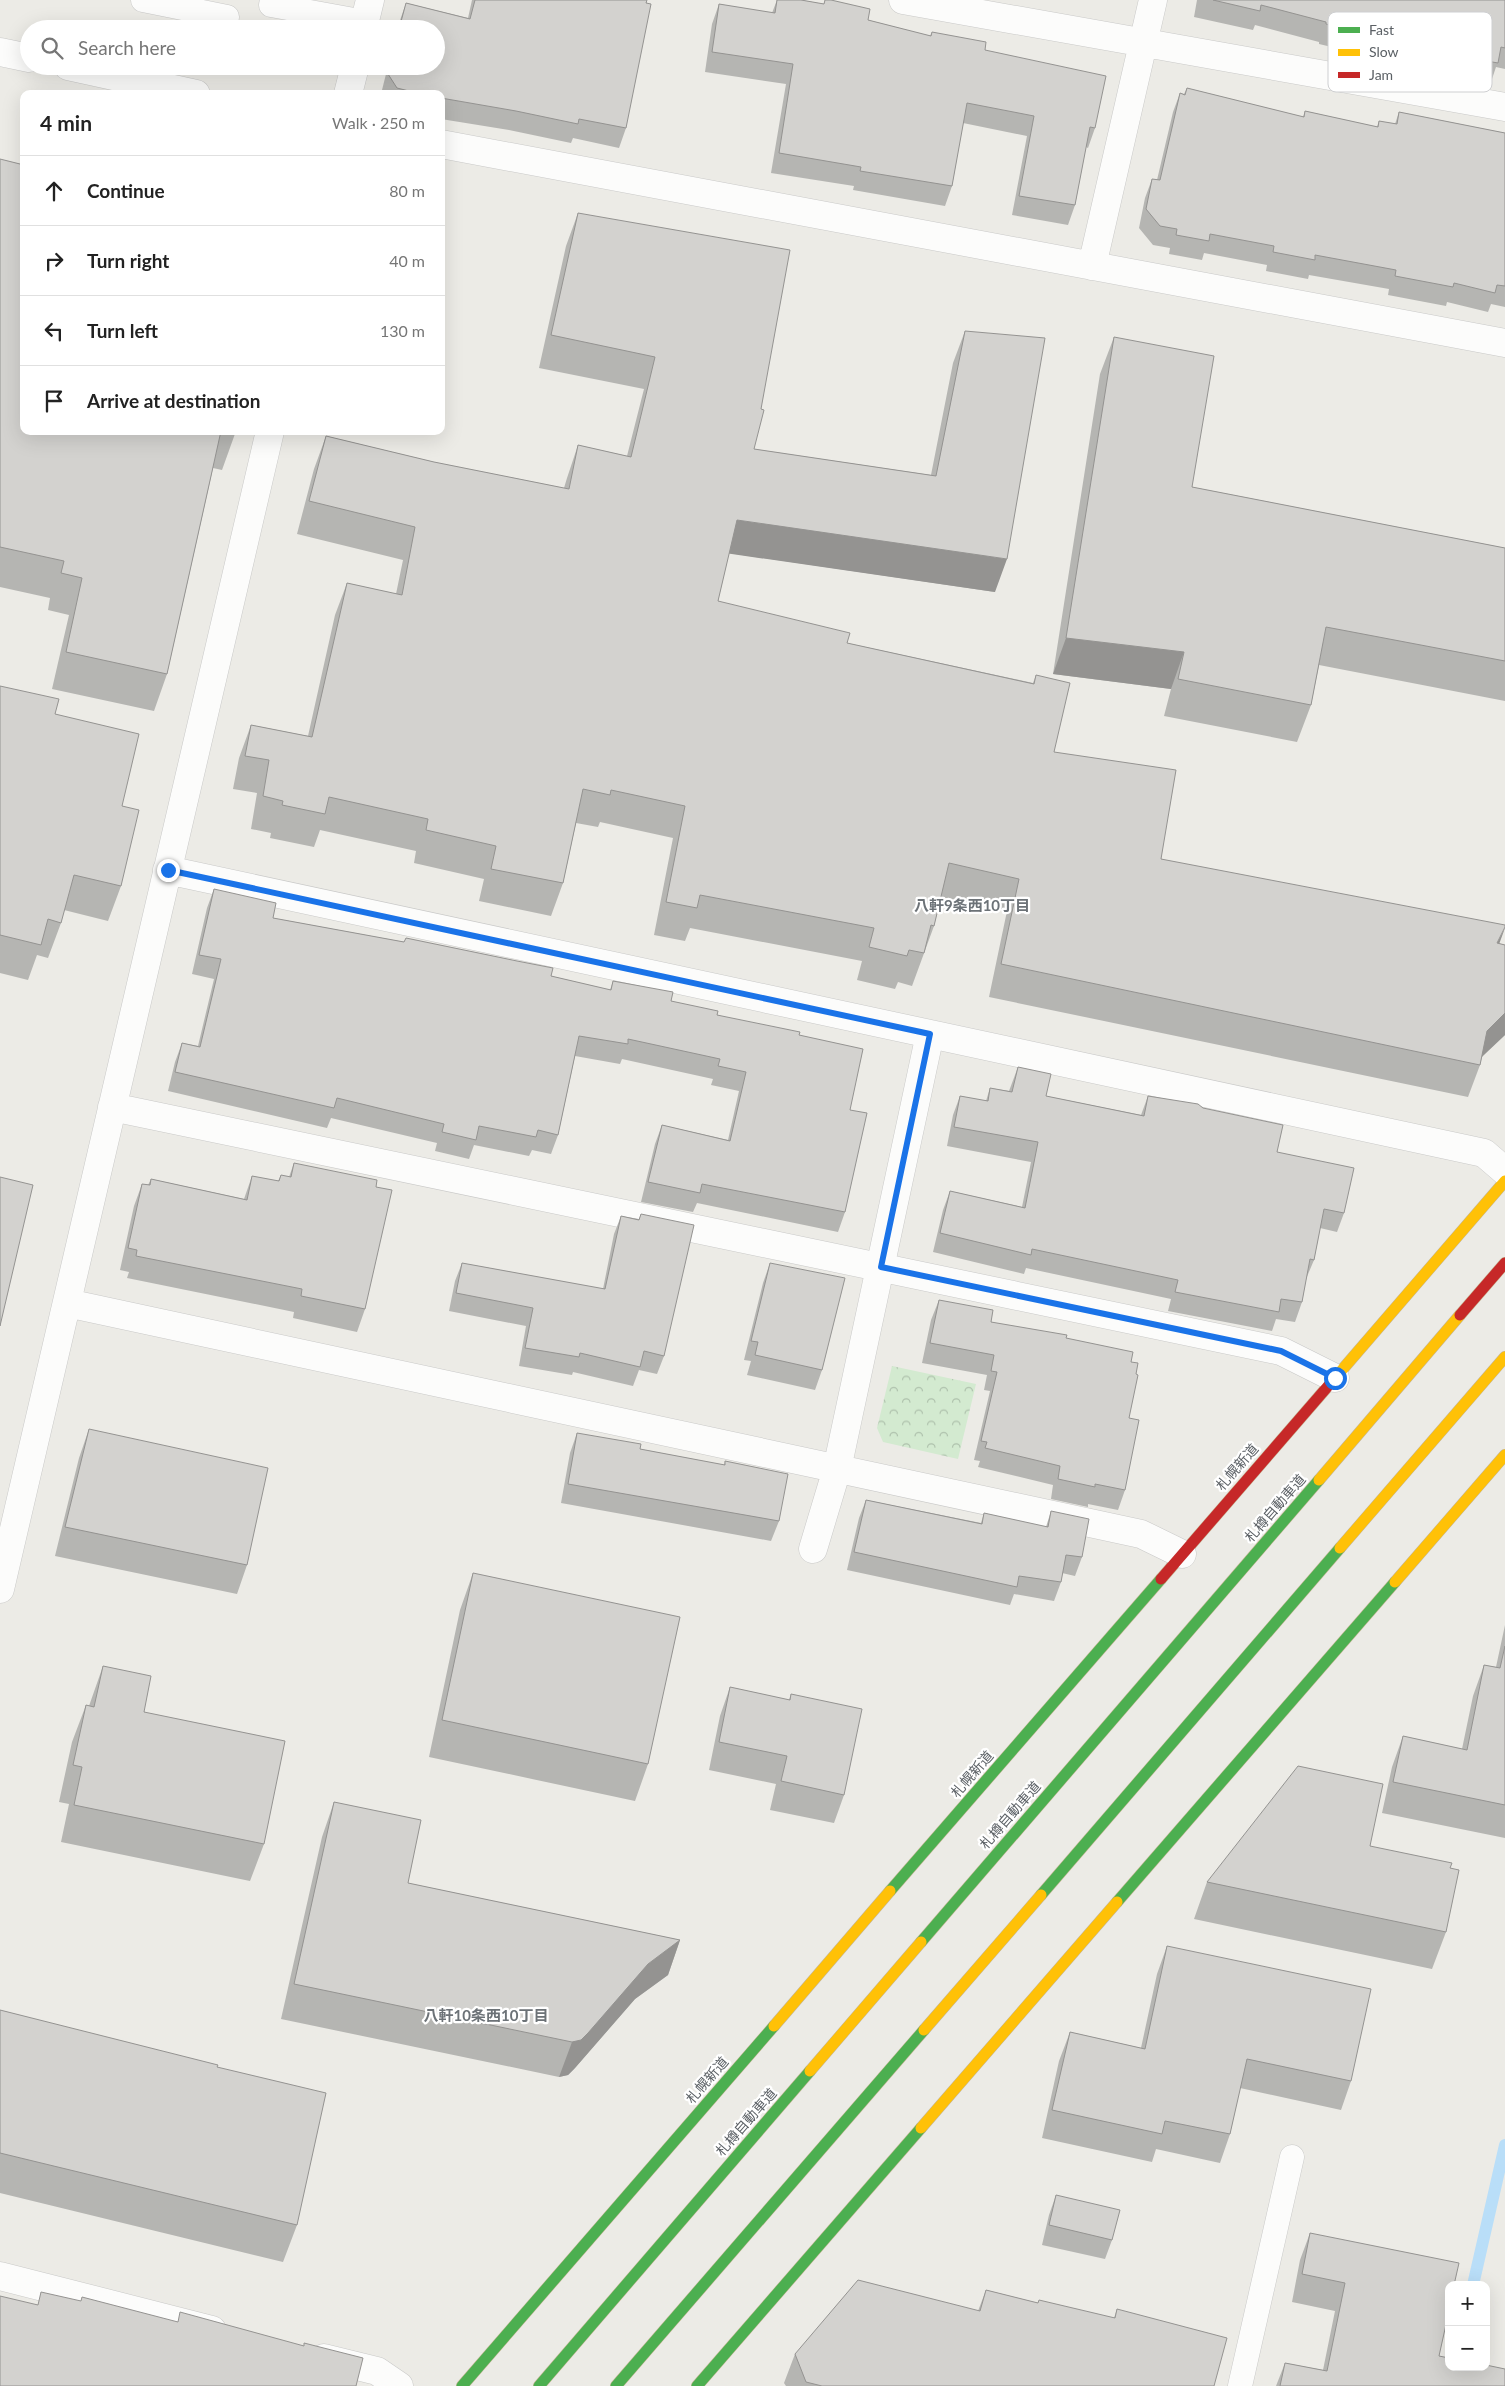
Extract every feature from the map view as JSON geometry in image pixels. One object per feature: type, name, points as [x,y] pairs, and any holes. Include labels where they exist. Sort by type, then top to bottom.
[{"type":"highway","name":"札幌新道","points":[[462,2386],[1505,1181]]},
{"type":"highway","name":"札樽自動車道","points":[[538,2386],[1505,1263]]},
{"type":"highway","points":[[616,2386],[1505,1357]]},
{"type":"highway","points":[[697,2386],[1505,1454]]},
{"type":"street","points":[[902,0],[1328,75]]},
{"type":"street","points":[[1092,266],[1153,0]]},
{"type":"street","points":[[0,52],[20,56]]},
{"type":"street","points":[[109,75],[178,90]]},
{"type":"street","points":[[349,90],[353,75]]},
{"type":"street","points":[[1421,92],[1505,107]]},
{"type":"street","points":[[445,145],[1505,343]]},
{"type":"street","points":[[0,1589],[269,435]]},
{"type":"street","points":[[168,870],[1484,1153],[1505,1171]]},
{"type":"street","points":[[813,1549],[838,1469],[930,1034]]},
{"type":"street","points":[[112,1107],[1281,1351],[1335,1378]]},
{"type":"street","points":[[67,1303],[1141,1534],[1182,1554]]},
{"type":"street","points":[[0,2276],[232,2335]]},
{"type":"street","points":[[300,2352],[377,2371],[399,2386]]},
{"type":"lane","points":[[144,0],[227,17]]},
{"type":"lane","points":[[272,0],[271,5],[366,17]]},
{"type":"lane","points":[[1240,2386],[1292,2157]]},
{"type":"green space","points":[[892,1366],[976,1384],[958,1459],[883,1442],[877,1428]]},
{"type":"building","points":[[475,0],[647,0],[646,3],[651,4],[626,128],[579,119],[578,124],[445,99],[445,90],[405,90],[397,88],[389,75],[445,75],[445,20],[401,20],[406,3],[470,19]]},
{"type":"building","points":[[777,0],[801,0],[824,4],[825,0],[831,0],[870,9],[868,20],[931,36],[932,32],[986,42],[985,50],[1106,76],[1095,128],[1090,127],[1075,205],[1019,196],[1034,116],[967,103],[952,186],[860,171],[861,167],[779,153],[793,64],[712,52],[719,4],[775,13]]},
{"type":"building","points":[[1213,0],[1505,0],[1505,48],[1501,47],[1498,63],[1492,62],[1492,12],[1328,12],[1328,25],[1326,22],[1261,5],[1260,11]]},
{"type":"building","points":[[1187,88],[1304,117],[1305,111],[1378,127],[1379,121],[1397,124],[1399,112],[1505,133],[1505,286],[1497,285],[1495,293],[1454,283],[1453,287],[1395,276],[1396,270],[1315,255],[1315,260],[1273,252],[1274,246],[1210,234],[1209,241],[1176,235],[1177,229],[1160,226],[1146,209],[1152,179],[1160,180],[1180,93],[1185,95]]},
{"type":"building","points":[[0,159],[20,164],[20,435],[220,435],[167,674],[66,652],[82,578],[61,573],[64,561],[0,547]]},
{"type":"building","points":[[578,213],[790,250],[761,409],[764,410],[754,449],[936,476],[965,331],[1045,338],[1007,559],[737,520],[718,601],[850,633],[847,643],[1034,684],[1036,675],[1070,683],[1054,752],[1176,770],[1161,859],[1505,925],[1497,943],[1505,945],[1505,1013],[1487,1031],[1480,1065],[1001,964],[1019,879],[949,863],[934,926],[931,925],[924,953],[909,950],[907,956],[869,947],[874,928],[700,895],[697,908],[666,902],[685,806],[611,790],[610,795],[583,789],[563,883],[491,869],[496,846],[426,830],[428,819],[329,797],[325,814],[282,805],[283,801],[263,796],[269,760],[245,756],[251,725],[312,737],[347,583],[402,595],[415,527],[309,501],[326,436],[434,462],[569,489],[578,445],[631,457],[655,357],[551,335]]},
{"type":"building","points":[[1114,337],[1214,356],[1192,487],[1505,548],[1505,661],[1326,627],[1311,705],[1178,679],[1184,652],[1066,638]]},
{"type":"building","points":[[0,686],[59,699],[55,714],[139,734],[122,806],[139,810],[121,886],[74,875],[61,923],[48,919],[41,945],[0,935]]},
{"type":"building","points":[[214,889],[276,903],[273,918],[404,942],[406,938],[553,968],[551,976],[611,990],[613,981],[673,992],[671,1001],[718,1011],[717,1015],[800,1032],[799,1035],[863,1049],[850,1110],[867,1113],[845,1212],[702,1184],[700,1193],[648,1182],[662,1125],[730,1141],[746,1072],[718,1066],[720,1059],[628,1039],[628,1044],[579,1036],[558,1135],[538,1130],[536,1137],[479,1126],[476,1140],[442,1132],[444,1124],[337,1098],[334,1108],[175,1072],[182,1043],[200,1047],[221,959],[199,955]]},
{"type":"building","points":[[1018,1067],[1051,1074],[1046,1096],[1144,1116],[1148,1096],[1198,1104],[1203,1108],[1283,1125],[1277,1152],[1354,1168],[1344,1213],[1324,1209],[1314,1260],[1310,1259],[1302,1302],[1281,1299],[1279,1312],[1175,1292],[1178,1280],[1032,1249],[1031,1255],[940,1233],[950,1191],[1025,1208],[1038,1142],[954,1127],[960,1096],[988,1101],[990,1088],[1012,1092]]},
{"type":"building","points":[[294,1163],[377,1180],[376,1187],[392,1190],[365,1309],[301,1296],[302,1289],[136,1256],[137,1250],[128,1248],[142,1184],[150,1185],[151,1179],[247,1200],[252,1176],[279,1181],[281,1175],[291,1177]]},
{"type":"building","points":[[0,1177],[33,1185],[0,1326]]},
{"type":"building","points":[[641,1214],[694,1225],[664,1356],[644,1351],[640,1367],[580,1353],[579,1357],[525,1348],[533,1308],[456,1293],[462,1263],[605,1289],[621,1216],[639,1220]]},
{"type":"building","points":[[770,1263],[845,1278],[822,1370],[755,1355],[758,1342],[751,1341]]},
{"type":"building","points":[[939,1300],[993,1310],[991,1322],[1067,1335],[1066,1338],[1133,1352],[1131,1362],[1138,1363],[1136,1374],[1138,1375],[1129,1418],[1139,1420],[1125,1490],[1095,1484],[1095,1487],[1058,1479],[1060,1466],[985,1448],[987,1442],[981,1441],[997,1372],[991,1371],[994,1355],[930,1343]]},
{"type":"building","points":[[89,1429],[268,1468],[247,1565],[65,1527]]},
{"type":"building","points":[[577,1433],[641,1444],[640,1449],[725,1465],[725,1461],[788,1474],[779,1521],[568,1484]]},
{"type":"building","points":[[866,1500],[982,1524],[984,1513],[1048,1527],[1051,1511],[1089,1519],[1082,1557],[1066,1555],[1061,1582],[1019,1576],[1017,1587],[854,1552]]},
{"type":"building","points":[[473,1573],[680,1617],[648,1764],[442,1720]]},
{"type":"building","points":[[1505,1646],[1505,1805],[1393,1782],[1403,1736],[1467,1750],[1484,1665],[1500,1668]]},
{"type":"building","points":[[103,1666],[151,1676],[144,1712],[285,1741],[264,1844],[74,1805],[82,1767],[73,1765],[86,1705],[94,1707]]},
{"type":"building","points":[[730,1687],[790,1700],[791,1694],[862,1709],[844,1795],[781,1781],[787,1756],[719,1742]]},
{"type":"building","points":[[1298,1766],[1383,1784],[1370,1846],[1452,1863],[1450,1868],[1459,1870],[1446,1932],[1207,1882]]},
{"type":"building","points":[[334,1802],[421,1820],[408,1883],[680,1940],[648,1964],[581,2040],[572,2042],[294,1984]]},
{"type":"building","points":[[1167,1946],[1371,1989],[1351,2081],[1247,2059],[1230,2134],[1165,2121],[1162,2134],[1052,2110],[1070,2032],[1145,2049]]},
{"type":"building","points":[[0,2010],[218,2065],[217,2067],[326,2093],[297,2225],[0,2153]]},
{"type":"building","points":[[1056,2195],[1120,2210],[1112,2240],[1049,2225]]},
{"type":"building","points":[[1310,2233],[1459,2263],[1455,2281],[1445,2281],[1445,2329],[1439,2356],[1445,2357],[1445,2371],[1490,2371],[1490,2366],[1505,2369],[1505,2386],[1280,2386],[1285,2363],[1327,2371],[1345,2283],[1302,2274]]},
{"type":"building","points":[[858,2280],[980,2311],[986,2290],[1038,2303],[1039,2300],[1115,2318],[1117,2309],[1227,2338],[1214,2386],[822,2386],[806,2382],[795,2354]]},
{"type":"building","points":[[41,2292],[81,2301],[82,2297],[178,2322],[180,2312],[304,2346],[304,2343],[363,2358],[356,2386],[0,2386],[0,2296],[38,2305]]},
{"type":"waterway","points":[[1474,2281],[1505,2145]]},
{"type":"traffic: fast","points":[[921,1942],[1319,1480]]},
{"type":"traffic: fast","points":[[1041,1895],[1340,1548]]},
{"type":"traffic: fast","points":[[890,1891],[1161,1579]]},
{"type":"traffic: fast","points":[[1117,1902],[1395,1582]]},
{"type":"traffic: fast","points":[[462,2386],[774,2026]]},
{"type":"traffic: fast","points":[[616,2386],[924,2030]]},
{"type":"traffic: fast","points":[[539,2386],[810,2071]]},
{"type":"traffic: fast","points":[[697,2386],[921,2128]]},
{"type":"traffic: slow","points":[[1329,1385],[1505,1181]]},
{"type":"traffic: slow","points":[[1319,1480],[1460,1315]]},
{"type":"traffic: slow","points":[[1340,1548],[1505,1357]]},
{"type":"traffic: slow","points":[[1395,1582],[1505,1455]]},
{"type":"traffic: slow","points":[[774,2026],[890,1891]]},
{"type":"traffic: slow","points":[[924,2030],[1041,1895]]},
{"type":"traffic: slow","points":[[921,2128],[1117,1902]]},
{"type":"traffic: slow","points":[[810,2071],[921,1942]]},
{"type":"traffic: jam","points":[[1460,1315],[1505,1263]]},
{"type":"traffic: jam","points":[[1161,1579],[1329,1385]]},
{"type":"district","name":"八軒9条西10丁目","points":[[972,906]]},
{"type":"district","name":"八軒10条西10丁目","points":[[486,2016]]},
{"type":"route","points":[[168,870],[930,1034],[881,1267],[1281,1351],[1335,1378]]}]
